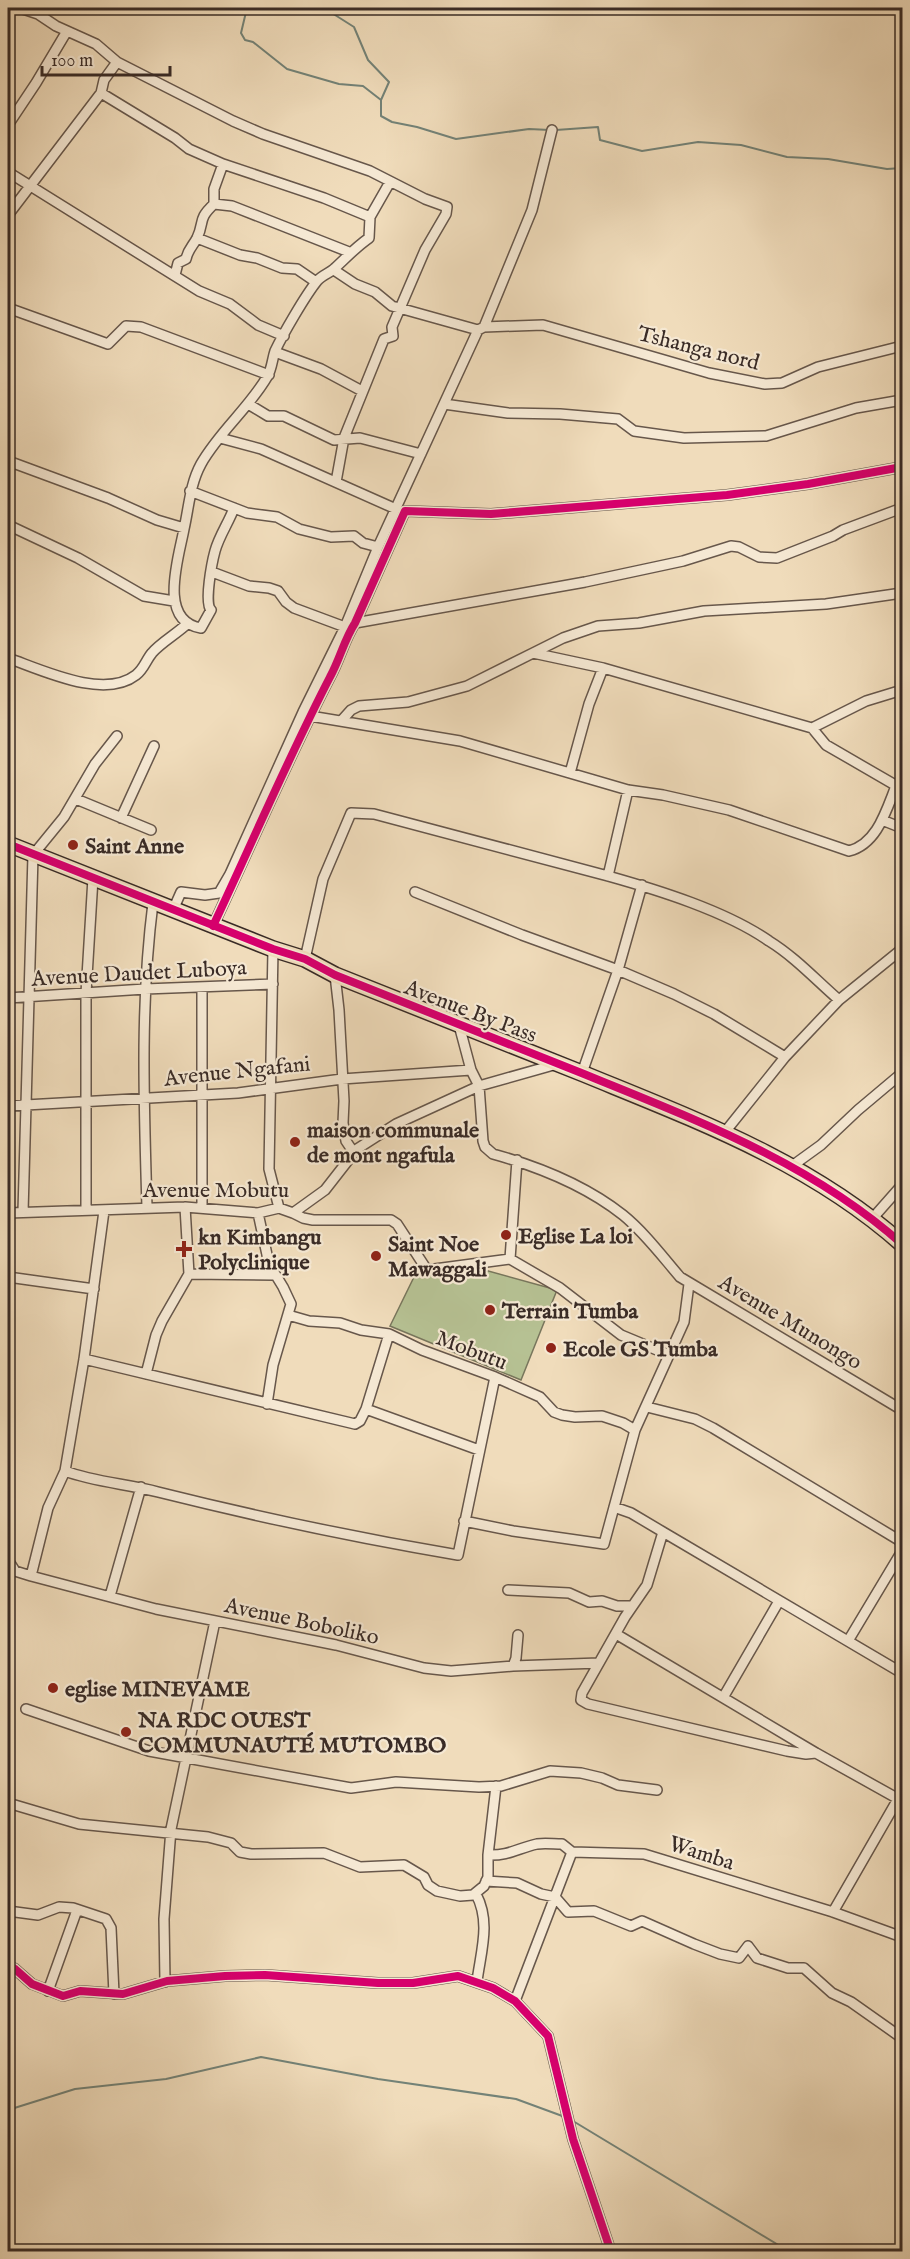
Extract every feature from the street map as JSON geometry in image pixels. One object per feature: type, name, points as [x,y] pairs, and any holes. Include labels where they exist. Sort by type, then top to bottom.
[{"type":"highway","name":"Avenue By Pass","points":[[8,844],[273,950],[305,959],[335,975],[559,1063],[725,1132],[792,1166],[846,1200],[903,1244]]},
{"type":"street","points":[[8,8],[20,8],[38,14],[96,44],[117,62],[233,122],[370,171],[447,209],[425,250],[392,327],[393,336],[384,339],[362,391],[344,438],[336,482]]},
{"type":"street","points":[[8,125],[67,31]]},
{"type":"street","points":[[8,215],[101,93],[104,80],[117,62]]},
{"type":"street","points":[[101,93],[189,149],[223,164],[324,198],[370,217]]},
{"type":"street","points":[[173,910],[181,892],[205,895],[219,893],[230,874],[303,712],[345,627],[378,547],[481,328],[532,210],[552,130]]},
{"type":"street","points":[[175,275],[178,263],[186,259],[189,248],[197,238],[202,215],[214,204],[214,189],[223,164]]},
{"type":"street","points":[[8,172],[199,291],[230,304],[258,325],[284,336]]},
{"type":"street","points":[[234,508],[215,550],[207,593],[208,607],[211,610],[201,628],[188,623],[180,616],[174,601],[175,570],[190,491],[202,461],[269,375],[275,352],[316,282],[334,270],[349,252],[369,238],[370,217],[390,182]]},
{"type":"street","points":[[214,204],[232,206],[349,252]]},
{"type":"street","points":[[197,238],[240,255],[257,258],[282,268],[297,269],[316,282]]},
{"type":"street","name":"Tshanga nord","points":[[334,270],[355,284],[375,292],[392,306],[400,309],[481,328],[543,325],[709,373],[765,384],[782,383],[818,367],[903,346]]},
{"type":"street","points":[[8,308],[108,344],[126,326],[141,327],[269,375]]},
{"type":"street","points":[[275,352],[321,369],[362,391]]},
{"type":"street","points":[[444,404],[508,413],[560,414],[618,419],[634,431],[684,438],[766,435],[856,408],[903,400]]},
{"type":"street","points":[[248,404],[268,416],[284,416],[334,440],[360,438],[421,454]]},
{"type":"street","points":[[220,438],[261,449],[396,509]]},
{"type":"street","points":[[8,461],[108,498],[157,520],[184,528]]},
{"type":"street","points":[[213,926],[310,716],[342,655],[346,638],[355,623],[405,511],[491,514],[703,497],[808,484],[903,467]]},
{"type":"street","points":[[190,491],[252,514],[277,517],[293,527],[331,537],[354,536],[363,543],[378,547]]},
{"type":"street","points":[[355,623],[585,582],[683,561],[731,546],[739,547],[759,557],[782,557],[843,530],[903,508]]},
{"type":"street","points":[[8,525],[78,558],[144,596],[174,601]]},
{"type":"street","points":[[212,572],[249,586],[278,591],[294,608],[345,627]]},
{"type":"street","points":[[342,720],[351,710],[359,706],[408,702],[468,686],[563,638],[598,627],[639,623],[704,611],[826,604],[903,593]]},
{"type":"street","points":[[8,658],[72,680],[98,686],[115,685],[128,681],[140,673],[153,652],[188,623]]},
{"type":"street","points":[[310,716],[460,741],[628,790],[663,795],[729,810],[849,851],[860,848],[868,841],[899,788],[826,744],[812,728],[603,668],[533,653]]},
{"type":"street","points":[[570,772],[589,704],[603,668]]},
{"type":"street","points":[[812,728],[866,701],[903,690]]},
{"type":"street","points":[[23,1212],[22,1162],[27,1104],[33,855],[64,817],[95,765],[117,736]]},
{"type":"street","points":[[121,818],[154,746]]},
{"type":"street","points":[[608,876],[628,790]]},
{"type":"street","points":[[76,799],[151,830]]},
{"type":"street","points":[[305,959],[323,879],[351,813],[374,814],[642,885],[740,924],[768,940],[839,1000]]},
{"type":"street","points":[[882,820],[903,828]]},
{"type":"street","points":[[86,1210],[86,993],[93,878]]},
{"type":"street","points":[[582,1073],[618,970],[642,885]]},
{"type":"street","points":[[415,892],[618,970],[714,1014],[786,1058]]},
{"type":"street","points":[[147,1207],[144,1098],[145,988],[153,903]]},
{"type":"street","points":[[725,1132],[786,1058],[839,1000],[903,949]]},
{"type":"street","points":[[273,950],[269,1169],[279,1208]]},
{"type":"street","points":[[335,975],[344,1101],[343,1123],[346,1141],[354,1153]]},
{"type":"street","name":"Avenue Daudet Luboya","points":[[8,998],[145,988],[273,984]]},
{"type":"street","points":[[202,988],[202,1208]]},
{"type":"street","points":[[459,1025],[471,1070],[479,1086]]},
{"type":"street","name":"Avenue Mobutu","points":[[8,1213],[184,1207],[258,1213],[279,1208],[293,1213],[325,1190],[354,1153],[396,1124],[479,1086],[559,1063]]},
{"type":"street","name":"Avenue Ngafani","points":[[8,1106],[238,1093],[342,1079],[471,1070]]},
{"type":"street","points":[[792,1166],[821,1145],[858,1110],[903,1073]]},
{"type":"street","name":"Avenue Munongo","points":[[479,1086],[482,1134],[485,1147],[493,1154],[517,1160],[572,1182],[622,1214],[689,1284],[720,1300],[903,1410]]},
{"type":"street","points":[[510,1259],[517,1160]]},
{"type":"street","points":[[872,1219],[903,1185]]},
{"type":"street","points":[[184,1207],[189,1274]]},
{"type":"street","points":[[31,1576],[48,1508],[65,1471],[84,1359],[104,1211]]},
{"type":"street","points":[[258,1213],[265,1254],[291,1304],[273,1365],[267,1404]]},
{"type":"street","points":[[293,1213],[313,1220],[391,1220],[402,1230],[428,1269],[510,1259],[560,1288],[621,1335],[669,1355]]},
{"type":"street","points":[[146,1374],[162,1321],[174,1302],[183,1280],[189,1274],[274,1275]]},
{"type":"street","points":[[8,1277],[94,1288]]},
{"type":"street","points":[[464,1521],[513,1531],[604,1544],[625,1473],[634,1430],[647,1407],[684,1322],[689,1284]]},
{"type":"street","name":"Mobutu","points":[[288,1315],[309,1321],[340,1323],[361,1330],[389,1334],[422,1350],[495,1377],[540,1397],[554,1412],[575,1417],[602,1416],[623,1423],[634,1430]]},
{"type":"street","points":[[84,1359],[355,1424],[360,1421],[366,1410],[389,1334]]},
{"type":"street","points":[[65,1471],[81,1477],[141,1487],[264,1518],[369,1540],[458,1555],[495,1377]]},
{"type":"street","points":[[647,1407],[695,1419],[903,1542]]},
{"type":"street","points":[[366,1410],[479,1450]]},
{"type":"street","points":[[110,1596],[141,1487]]},
{"type":"street","points":[[614,1507],[663,1532],[903,1673]]},
{"type":"street","points":[[663,1532],[647,1584],[580,1697],[588,1704],[794,1752],[816,1753]]},
{"type":"street","points":[[848,1641],[903,1551]]},
{"type":"street","name":"Avenue Boboliko","points":[[8,1560],[15,1571],[156,1609],[336,1644],[424,1668],[451,1671],[599,1663]]},
{"type":"street","points":[[508,1590],[569,1593],[590,1602],[602,1601],[617,1606],[632,1606]]},
{"type":"street","points":[[724,1696],[779,1601]]},
{"type":"street","points":[[165,1982],[164,1919],[171,1832],[215,1621]]},
{"type":"street","points":[[616,1634],[724,1696],[816,1753],[901,1797],[833,1912]]},
{"type":"street","points":[[513,1666],[518,1635]]},
{"type":"street","points":[[26,1709],[149,1751],[351,1788],[396,1782],[496,1786],[550,1771],[581,1773],[618,1785],[657,1790]]},
{"type":"street","points":[[8,1803],[79,1824],[171,1832],[231,1843],[240,1852],[251,1854],[324,1853],[360,1867],[404,1865],[424,1877],[428,1886],[437,1891],[460,1896],[476,1894],[486,1881],[496,1786]]},
{"type":"street","name":"Wamba","points":[[488,1854],[511,1854],[537,1844],[562,1844],[572,1852],[644,1854],[833,1912],[903,1938]]},
{"type":"street","points":[[515,2001],[572,1852]]},
{"type":"street","points":[[486,1881],[517,1883],[555,1898],[568,1912],[594,1911],[631,1926],[642,1921],[703,1947],[739,1958],[748,1946],[757,1958],[788,1968],[804,1968],[832,1993],[851,2002],[903,2038]]},
{"type":"street","points":[[476,1894],[482,1904],[485,1921],[477,1981]]},
{"type":"street","points":[[8,1911],[38,1915],[58,1907],[102,1916],[111,1928],[114,1994]]},
{"type":"street","points":[[48,1992],[77,1910]]},
{"type":"street","points":[[8,1965],[32,1984],[63,1996],[80,1992],[131,1993],[165,1982],[225,1976],[265,1975],[358,1983],[413,1983],[458,1976],[477,1981],[515,2001],[550,2039],[573,2139],[612,2252]]},
{"type":"green space","points":[[481,1269],[557,1290],[521,1380],[390,1326],[416,1273]]},
{"type":"waterway","points":[[245,8],[241,33],[245,40],[253,42],[287,69],[339,84],[363,86],[381,100]]},
{"type":"waterway","points":[[324,8],[354,27],[368,60],[389,82],[381,100],[381,116],[392,122],[456,139],[529,129],[550,130]]},
{"type":"waterway","points":[[556,130],[598,127],[600,140],[642,151],[698,142],[741,145],[787,157],[828,159],[887,169],[902,168]]},
{"type":"waterway","points":[[8,2110],[75,2089],[166,2079],[261,2057],[378,2079],[516,2099],[565,2117]]},
{"type":"waterway","points":[[573,2121],[790,2252]]},
{"type":"cycle path","points":[[213,926],[405,511],[491,514],[727,495],[808,484],[902,467]]},
{"type":"cycle path","points":[[8,844],[273,949],[305,959],[335,975],[710,1126],[790,1166],[829,1189],[867,1215],[902,1244]]},
{"type":"cycle path","points":[[8,1965],[32,1984],[63,1996],[80,1991],[123,1994],[167,1981],[265,1975],[378,1983],[413,1983],[458,1976],[493,1988],[515,2001],[548,2036],[573,2139],[611,2252]]},
{"type":"place","name":"Saint Anne","points":[[73,845]]},
{"type":"place","name":"maison communale de mont ngafula","points":[[295,1142]]},
{"type":"place","name":"Eglise La loi","points":[[506,1235]]},
{"type":"place","name":"kn Kimbangu Polyclinique","points":[[184,1249]]},
{"type":"place","name":"Saint Noe Mawaggali","points":[[376,1256]]},
{"type":"place","name":"Terrain Tumba","points":[[490,1310]]},
{"type":"place","name":"Ecole GS Tumba","points":[[551,1348]]},
{"type":"place","name":"eglise MINEVAME","points":[[53,1688]]},
{"type":"place","name":"NA RDC OUEST COMMUNAUTÉ MUTOMBO","points":[[126,1732]]}]
